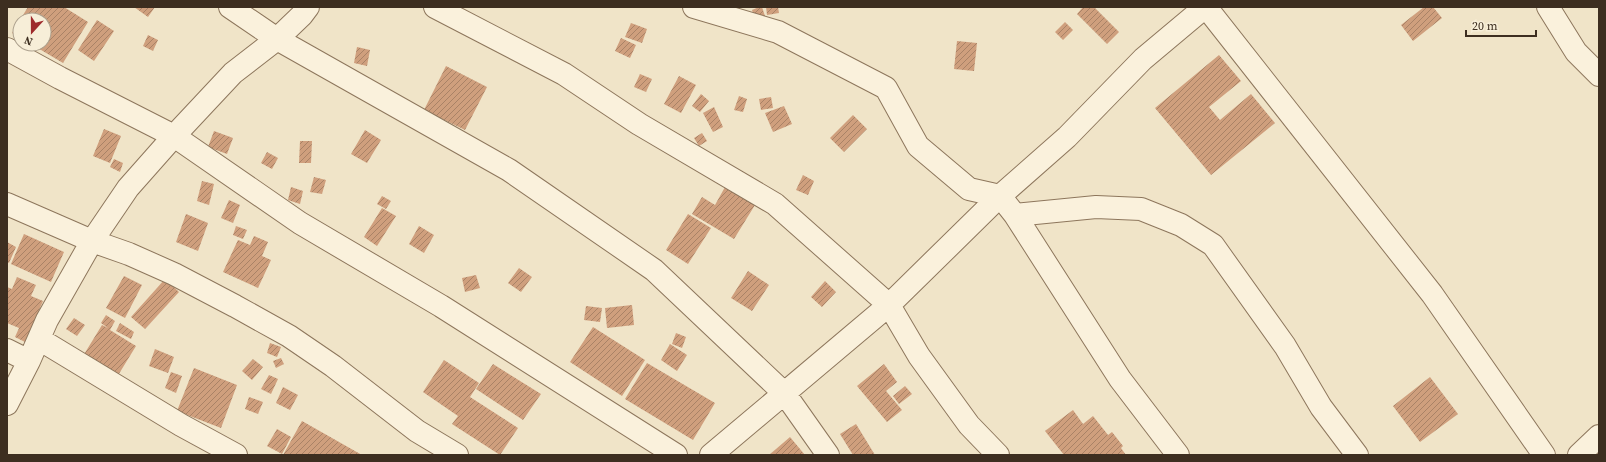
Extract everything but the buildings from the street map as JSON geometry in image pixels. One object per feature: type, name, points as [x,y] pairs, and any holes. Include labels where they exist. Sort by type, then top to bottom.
[{"type":"street","points":[[230,7],[277,39],[509,170],[654,270],[785,394],[828,455]]},
{"type":"street","points":[[7,404],[29,361],[47,320],[92,241],[128,188],[233,73],[277,39],[302,15],[308,7]]},
{"type":"street","points":[[435,7],[564,74],[638,124],[775,204],[890,304],[919,356],[969,425],[998,455]]},
{"type":"street","points":[[694,7],[778,32],[886,88],[918,146],[969,189],[1000,196],[1015,215],[1120,379],[1178,455]]},
{"type":"street","points":[[711,455],[890,304],[1000,196],[1067,137],[1143,59],[1205,7],[1432,294],[1544,455]]},
{"type":"street","points":[[1548,7],[1576,52],[1599,75]]},
{"type":"street","points":[[7,49],[60,78],[174,136],[300,223],[441,306],[676,455]]},
{"type":"street","points":[[7,204],[92,241],[130,254],[174,274],[289,336],[333,366],[416,431],[457,455]]},
{"type":"street","points":[[1015,215],[1096,207],[1141,209],[1181,225],[1213,245],[1285,346],[1321,407],[1357,455]]},
{"type":"street","points":[[39,339],[181,425],[236,455]]},
{"type":"street","points":[[7,350],[29,361]]},
{"type":"street","points":[[1579,455],[1599,436]]}]
